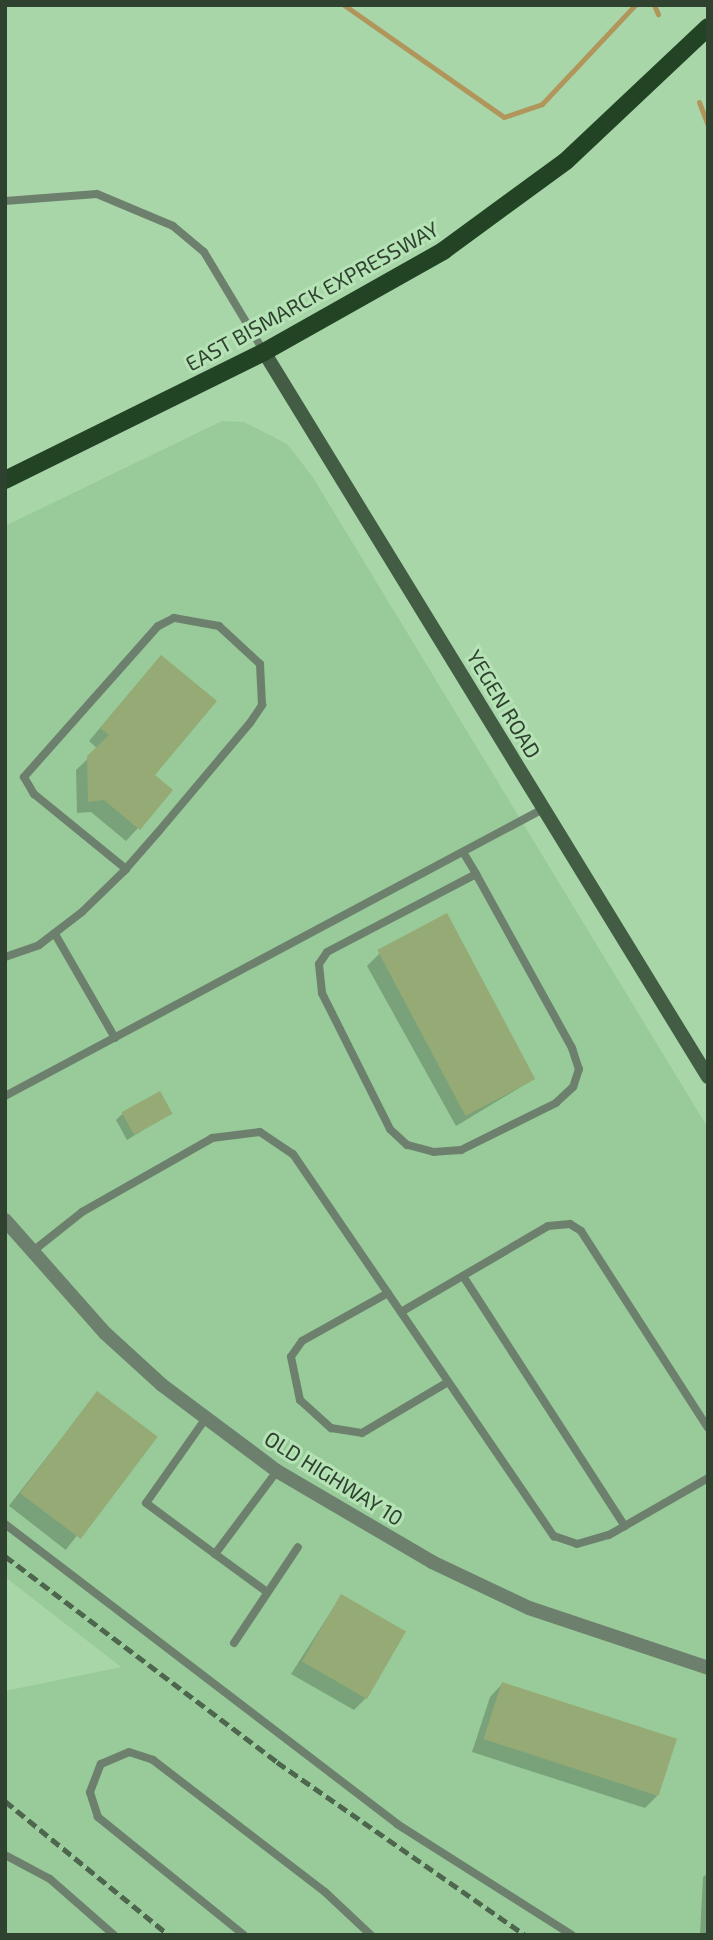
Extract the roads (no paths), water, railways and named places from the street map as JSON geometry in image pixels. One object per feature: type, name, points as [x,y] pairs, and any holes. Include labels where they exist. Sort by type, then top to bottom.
[{"type":"main road","name":"EAST BISMARCK EXPRESSWAY","points":[[5,480],[264,352],[417,268],[522,196],[708,27]]},
{"type":"street","name":"YEGEN ROAD","points":[[264,352],[708,1077]]},
{"type":"street","name":"OLD HIGHWAY 10","points":[[5,1220],[105,1333],[206,1418],[277,1471],[432,1562],[529,1608],[708,1668]]},
{"type":"lane","points":[[5,201],[97,194],[173,226],[204,252],[264,352]]},
{"type":"lane","points":[[5,957],[55,934],[125,869],[262,705],[260,664],[219,626],[174,618],[158,626],[27,771],[28,789],[125,869]]},
{"type":"lane","points":[[5,1096],[543,809]]},
{"type":"lane","points":[[463,852],[475,874],[579,1069],[573,1087],[556,1103],[461,1150],[434,1152],[407,1145],[390,1129],[322,993],[319,964],[327,952],[475,874]]},
{"type":"lane","points":[[55,934],[115,1038]]},
{"type":"lane","points":[[33,1251],[82,1212],[212,1138],[260,1132],[293,1154],[554,1536],[590,1542],[625,1526],[708,1478]]},
{"type":"lane","points":[[401,1312],[548,1226],[578,1228],[708,1428]]},
{"type":"lane","points":[[463,1276],[625,1526]]},
{"type":"lane","points":[[388,1293],[302,1340],[291,1357],[300,1400],[331,1428],[362,1433],[448,1382]]},
{"type":"lane","points":[[206,1418],[146,1503],[267,1592]]},
{"type":"lane","points":[[215,1554],[277,1471]]},
{"type":"lane","points":[[5,1524],[397,1824],[572,1935]]},
{"type":"lane","points":[[234,1643],[298,1547]]},
{"type":"lane","points":[[244,1935],[98,1817],[90,1793],[101,1764],[129,1752],[153,1760],[325,1892],[371,1935]]},
{"type":"lane","points":[[5,1855],[50,1880],[114,1935]]},
{"type":"waterway","points":[[344,5],[504,117],[542,104],[635,5]]},
{"type":"waterway","points":[[654,5],[658,14]]},
{"type":"waterway","points":[[699,102],[708,126]]},
{"type":"railway","points":[[5,1556],[277,1762],[525,1935]]},
{"type":"railway","points":[[5,1801],[169,1935]]}]
